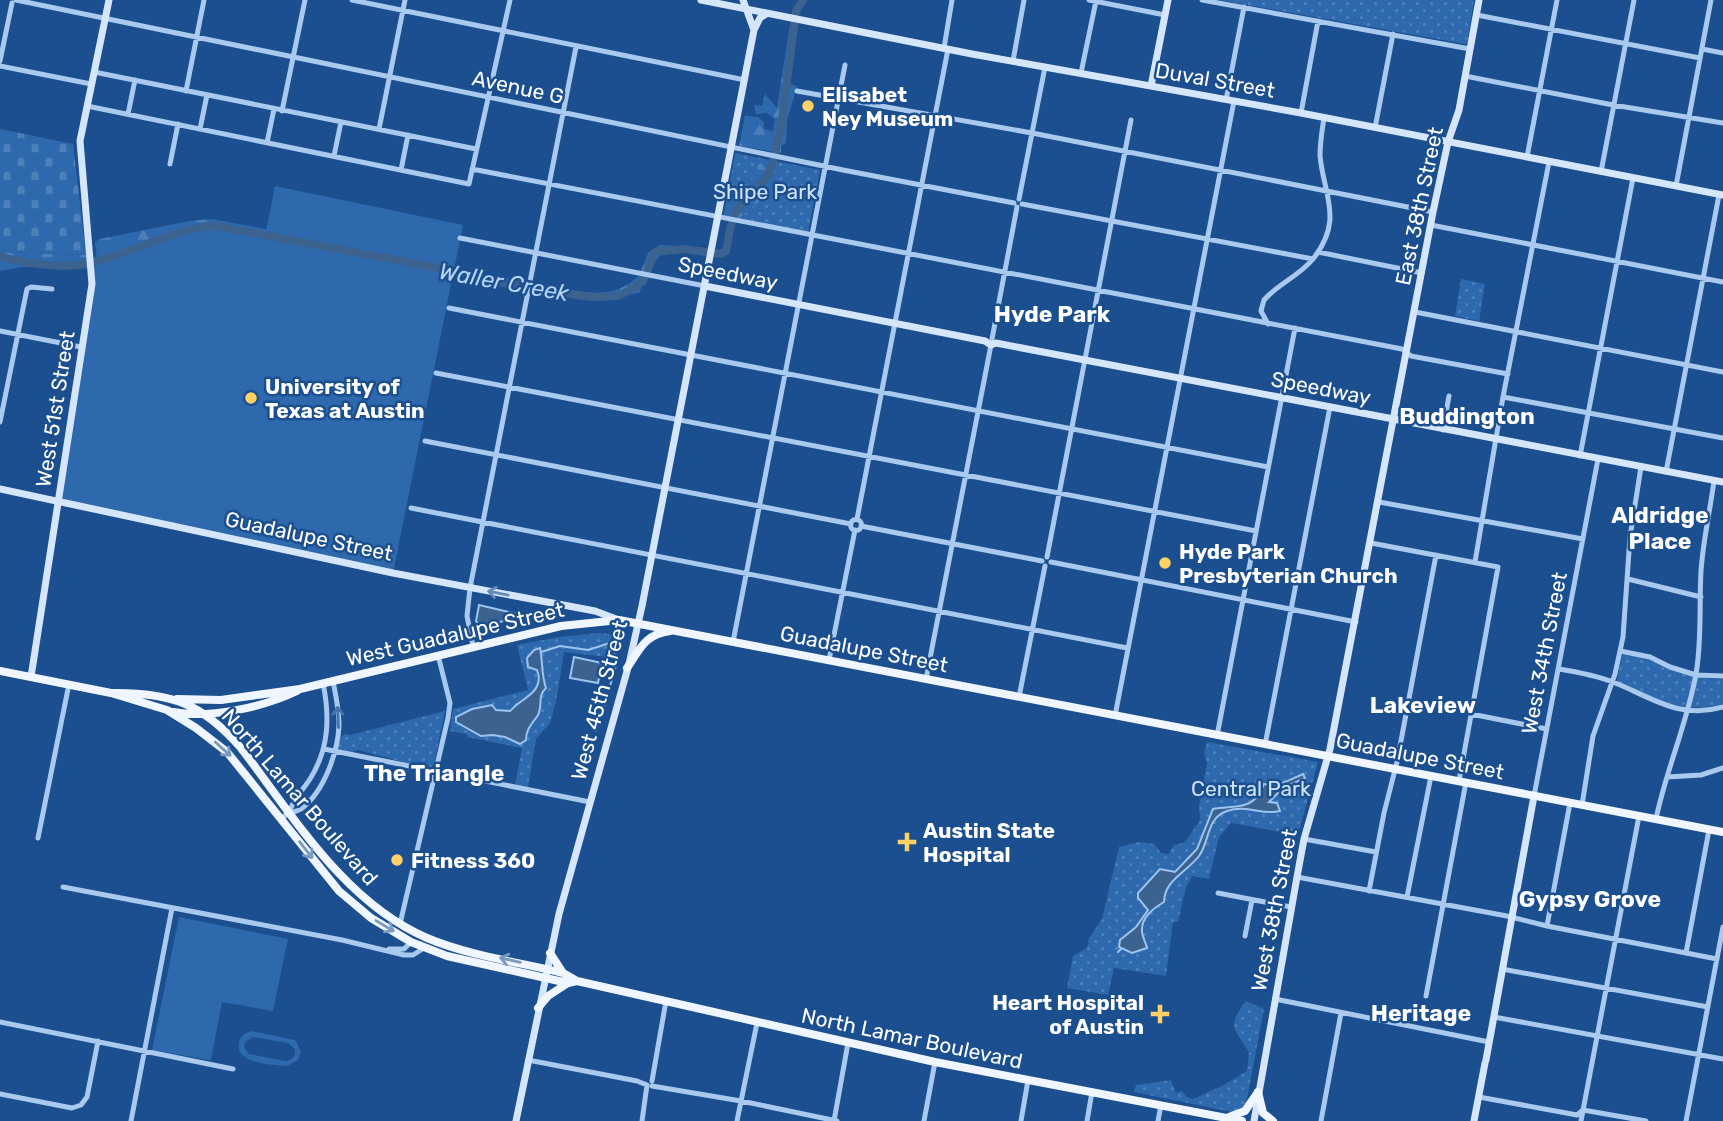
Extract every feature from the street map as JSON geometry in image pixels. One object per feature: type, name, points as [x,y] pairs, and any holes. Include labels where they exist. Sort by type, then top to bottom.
[{"type":"main road","name":"Guadalupe Street","points":[[620,620],[1723,832]]},
{"type":"main road","name":"West Guadalupe Street","points":[[177,699],[221,700],[300,689],[561,626],[620,620]]},
{"type":"main road","points":[[628,668],[647,639],[659,633],[676,631]]},
{"type":"main road","name":"North Lamar Boulevard","points":[[0,671],[111,693],[167,710],[213,740],[241,767],[328,877],[349,900],[371,918],[411,942],[447,956],[545,973],[563,973],[572,982]]},
{"type":"main road","name":"West Guadalupe Street","points":[[167,710],[206,714],[232,710],[286,696],[300,689]]},
{"type":"main road","name":"North Lamar Boulevard","points":[[111,693],[177,699],[206,714],[226,731],[356,892],[399,922],[428,938],[572,982],[848,1044],[1242,1121]]},
{"type":"main road","points":[[226,731],[227,716],[232,710]]},
{"type":"main road","points":[[241,767],[248,766],[268,783]]},
{"type":"main road","points":[[349,900],[356,892]]},
{"type":"main road","points":[[411,942],[428,938]]},
{"type":"main road","points":[[550,953],[563,973]]},
{"type":"main road","points":[[538,1008],[548,996],[572,982]]},
{"type":"main road","points":[[1226,1118],[1245,1111],[1258,1092]]},
{"type":"main road","points":[[1258,1092],[1263,1113],[1273,1121]]},
{"type":"street","name":"West 51st Street","points":[[31,677],[92,284],[79,146],[109,0]]},
{"type":"street","points":[[186,90],[204,0]]},
{"type":"street","points":[[282,111],[305,0]]},
{"type":"street","points":[[352,0],[745,80]]},
{"type":"street","points":[[379,130],[405,0]]},
{"type":"street","points":[[87,106],[469,184],[510,0]]},
{"type":"street","name":"Duval Street","points":[[701,0],[735,4],[747,10],[946,49],[1301,113],[1721,195]]},
{"type":"street","points":[[743,0],[754,30]]},
{"type":"street","points":[[851,524],[857,519],[882,392],[935,116],[952,0]]},
{"type":"street","points":[[1013,61],[1024,0]]},
{"type":"street","points":[[1082,73],[1093,0],[1165,15]]},
{"type":"street","points":[[1151,86],[1168,0]]},
{"type":"street","points":[[1202,0],[1470,49]]},
{"type":"street","name":"East 38th Street","points":[[1394,420],[1433,212],[1448,142],[1459,110],[1479,0]]},
{"type":"street","points":[[1527,157],[1557,0]]},
{"type":"street","points":[[1601,172],[1634,0]]},
{"type":"street","points":[[1675,186],[1711,0]]},
{"type":"street","name":"Avenue G","points":[[13,1],[773,156],[1312,259]]},
{"type":"street","points":[[13,1],[0,63],[91,84]]},
{"type":"street","points":[[1115,716],[1220,170],[1244,7]]},
{"type":"street","points":[[754,30],[760,18],[766,14]]},
{"type":"street","points":[[1477,15],[1700,58]]},
{"type":"street","points":[[1301,113],[1318,20]]},
{"type":"street","name":"West 45th Street","points":[[516,1121],[545,973],[638,623],[754,30]]},
{"type":"street","points":[[1376,128],[1393,34]]},
{"type":"street","points":[[473,646],[467,617],[470,588],[576,47]]},
{"type":"street","points":[[1702,49],[1723,53]]},
{"type":"street","points":[[733,642],[845,65]]},
{"type":"street","points":[[926,679],[1045,67]]},
{"type":"street","points":[[93,72],[476,149]]},
{"type":"street","points":[[1465,76],[1723,123]]},
{"type":"street","points":[[128,114],[135,80]]},
{"type":"street","points":[[797,91],[1032,133],[1433,212]]},
{"type":"street","points":[[200,129],[207,95]]},
{"type":"street","points":[[267,142],[274,109]]},
{"type":"street","points":[[1268,324],[1261,312],[1264,300],[1291,280],[1318,252],[1329,223],[1328,191],[1321,156],[1324,118]]},
{"type":"street","points":[[1019,697],[1131,120]]},
{"type":"street","points":[[334,156],[341,122]]},
{"type":"street","points":[[170,164],[178,124]]},
{"type":"street","points":[[401,170],[408,135]]},
{"type":"street","points":[[1475,562],[1503,397],[1549,162]]},
{"type":"street","points":[[472,169],[1402,349],[1411,356],[1508,374]]},
{"type":"street","points":[[1580,456],[1633,178]]},
{"type":"street","points":[[1666,472],[1721,195]]},
{"type":"street","points":[[1431,225],[1723,282]]},
{"type":"street","name":"Speedway","points":[[460,238],[1443,430],[1719,481]]},
{"type":"street","points":[[1318,252],[1422,273]]},
{"type":"street","points":[[0,422],[27,289],[52,289]]},
{"type":"street","points":[[449,308],[1268,467]]},
{"type":"street","points":[[1415,312],[1723,372]]},
{"type":"street","points":[[1216,736],[1295,328]]},
{"type":"street","points":[[0,331],[81,347]]},
{"type":"street","points":[[436,373],[1256,531]]},
{"type":"street","points":[[1443,430],[1449,396]]},
{"type":"street","points":[[1503,397],[1723,438]]},
{"type":"street","points":[[1265,745],[1329,407]]},
{"type":"street","name":"West 38th Street","points":[[1254,1121],[1304,839],[1329,757],[1394,420]]},
{"type":"street","points":[[425,441],[851,524],[855,530],[829,660]]},
{"type":"street","name":"West 34th Street","points":[[1474,1121],[1598,459]]},
{"type":"street","points":[[1582,805],[1593,736],[1613,682],[1620,651],[1630,537],[1641,467]]},
{"type":"street","points":[[1657,819],[1696,675],[1700,643],[1703,552],[1719,481]]},
{"type":"street","name":"Guadalupe Street","points":[[0,489],[470,588],[595,611],[620,620]]},
{"type":"street","points":[[1379,502],[1583,539]]},
{"type":"street","points":[[411,508],[1127,648]]},
{"type":"street","points":[[857,519],[861,526]]},
{"type":"street","points":[[855,530],[861,526],[1356,622]]},
{"type":"street","points":[[1371,542],[1498,566],[1426,996]]},
{"type":"street","points":[[1369,891],[1436,555]]},
{"type":"street","points":[[1628,579],[1701,597]]},
{"type":"street","points":[[1620,651],[1650,657],[1696,675],[1723,676]]},
{"type":"street","points":[[399,922],[450,703],[438,655]]},
{"type":"street","points":[[1559,669],[1613,682],[1658,704],[1700,711],[1723,706]]},
{"type":"street","points":[[290,811],[292,803],[314,772],[324,750],[328,682]]},
{"type":"street","points":[[281,818],[290,811],[299,810],[317,790],[334,752],[339,726],[328,682]]},
{"type":"street","points":[[38,838],[69,684]]},
{"type":"street","points":[[1471,715],[1547,729]]},
{"type":"street","points":[[324,750],[366,756],[435,773],[590,803]]},
{"type":"street","points":[[1667,777],[1701,775],[1723,768]]},
{"type":"street","points":[[1407,897],[1431,776]]},
{"type":"street","points":[[1547,926],[1570,803]]},
{"type":"street","points":[[1581,1121],[1639,816]]},
{"type":"street","points":[[1686,953],[1709,830]]},
{"type":"street","points":[[1304,839],[1376,852]]},
{"type":"street","points":[[1297,877],[1717,959]]},
{"type":"street","points":[[63,887],[410,956],[424,948]]},
{"type":"street","points":[[1218,893],[1291,907]]},
{"type":"street","points":[[1245,936],[1252,900]]},
{"type":"street","points":[[131,1121],[172,908]]},
{"type":"street","points":[[1686,1121],[1723,928]]},
{"type":"street","points":[[383,949],[401,950],[411,942]]},
{"type":"street","points":[[1502,969],[1708,1007]]},
{"type":"street","points":[[1714,977],[1723,979]]},
{"type":"street","points":[[1275,999],[1489,1042]]},
{"type":"street","points":[[642,1121],[666,1002]]},
{"type":"street","points":[[1321,1121],[1341,1013]]},
{"type":"street","points":[[1494,1017],[1723,1059]]},
{"type":"street","points":[[0,1022],[233,1069]]},
{"type":"street","points":[[737,1121],[757,1023]]},
{"type":"street","points":[[0,1094],[72,1108],[81,1105],[87,1097],[97,1041]]},
{"type":"street","points":[[528,1060],[835,1121],[848,1044]]},
{"type":"street","points":[[924,1121],[936,1062]]},
{"type":"street","points":[[1020,1121],[1028,1080]]},
{"type":"street","points":[[1087,1121],[1092,1092]]},
{"type":"street","points":[[1479,1097],[1577,1115],[1583,1110],[1646,1121]]},
{"type":"street","points":[[1158,1121],[1161,1105]]},
{"type":"green space","points":[[1219,0],[1474,0],[1465,44]]},
{"type":"green space","points":[[790,24],[797,26],[790,84],[797,86],[787,120],[786,143],[781,146],[781,153],[739,146],[745,116],[758,117],[764,122],[764,129],[773,131],[775,119],[767,113],[756,114],[754,105],[762,106],[765,94],[777,108]]},
{"type":"green space","points":[[0,129],[73,144],[86,255],[0,252]]},
{"type":"green space","name":"Shipe Park","points":[[735,153],[820,170],[808,232],[724,215]]},
{"type":"green space","points":[[767,160],[775,162],[772,191],[738,219],[724,215],[730,187],[744,189],[756,174],[758,165]]},
{"type":"green space","name":"University of Texas at Austin","points":[[275,186],[463,225],[393,573],[59,500],[92,284],[91,256],[101,259],[206,226],[265,236]]},
{"type":"green space","points":[[212,219],[455,265],[455,268],[526,282],[525,290],[453,274],[433,276],[98,269],[95,242],[100,239]]},
{"type":"green space","points":[[660,245],[706,248],[705,255],[685,252],[660,254],[649,273],[641,271],[648,253]]},
{"type":"green space","points":[[0,252],[86,255],[87,266],[24,267],[0,271]]},
{"type":"green space","points":[[638,276],[646,278],[639,293],[582,300],[531,291],[532,283],[601,293],[627,285]]},
{"type":"green space","points":[[1461,279],[1485,284],[1479,321],[1455,316]]},
{"type":"green space","points":[[598,633],[612,634],[617,653],[607,657],[564,652],[556,702],[550,723],[536,739],[528,787],[515,785],[522,748],[450,731],[453,709],[528,690],[517,645]]},
{"type":"green space","points":[[1622,655],[1648,659],[1695,676],[1723,679],[1723,704],[1708,707],[1681,706],[1655,699],[1617,681]]},
{"type":"green space","points":[[445,711],[434,764],[429,769],[358,750],[348,753],[338,751],[337,740],[345,734]]},
{"type":"green space","name":"Central Park","points":[[1207,742],[1318,762],[1298,835],[1231,823],[1219,837],[1209,879],[1192,876],[1186,887],[1178,922],[1173,922],[1166,976],[1114,968],[1108,995],[1067,988],[1073,956],[1087,948],[1089,938],[1102,919],[1119,847],[1139,842],[1154,844],[1161,853],[1169,854],[1173,846],[1185,842],[1200,820],[1199,805],[1207,763],[1204,753]]},
{"type":"green space","points":[[179,917],[288,939],[273,1011],[222,1002],[211,1060],[152,1050]]},
{"type":"green space","points":[[1246,1001],[1264,1009],[1246,1104],[1243,1108],[1232,1112],[1134,1092],[1136,1085],[1171,1080],[1176,1093],[1182,1091],[1193,1099],[1247,1071],[1249,1052],[1234,1027],[1236,1016]]},
{"type":"green space","points":[[251,1031],[295,1040],[301,1051],[298,1060],[287,1066],[249,1059],[239,1050],[239,1043],[245,1034]],"holes":[[[252,1037],[288,1043],[295,1049],[295,1054],[292,1059],[285,1061],[249,1054],[244,1044]]]},
{"type":"shaded area","points":[[479,605],[518,614],[517,617],[480,628],[476,621]]},
{"type":"shaded area","points":[[540,648],[546,688],[542,694],[538,715],[528,730],[526,740],[520,744],[505,737],[481,736],[456,722],[456,717],[472,709],[492,705],[496,710],[510,711],[531,694],[537,686],[539,676],[537,670],[528,667],[527,658]]},
{"type":"shaded area","points":[[574,657],[602,663],[598,683],[570,678]]},
{"type":"shaded area","points":[[1303,774],[1305,778],[1283,788],[1269,802],[1277,803],[1280,811],[1234,809],[1220,814],[1212,824],[1199,856],[1172,882],[1164,902],[1146,917],[1142,933],[1147,948],[1132,953],[1119,947],[1120,940],[1136,927],[1148,910],[1138,898],[1138,893],[1160,869],[1175,872],[1197,849],[1213,809],[1250,803],[1260,793],[1264,784],[1279,784]]},
{"type":"waterway","name":"Waller Creek","points":[[0,257],[54,266],[86,264],[185,231],[216,226],[444,269],[508,284],[591,297],[618,296],[643,281],[655,252],[683,249],[721,254],[726,251],[735,214],[772,166],[781,128],[796,11],[803,0]]},
{"type":"waterway","points":[[541,652],[560,646],[588,650],[613,642]]},
{"type":"waterway","points":[[610,686],[617,662],[612,644]]},
{"type":"waterway","points":[[596,731],[608,694]]},
{"type":"waterway","points":[[1118,952],[1121,949]]},
{"type":"place","name":"Elisabet Ney Museum","points":[[808,106]]},
{"type":"place","name":"University of Texas at Austin","points":[[251,398]]},
{"type":"place","name":"Hyde Park Presbyterian Church","points":[[1165,563]]},
{"type":"place","name":"Austin State Hospital","points":[[907,842]]},
{"type":"place","name":"Fitness 360","points":[[397,860]]},
{"type":"place","name":"Heart Hospital of Austin","points":[[1160,1014]]},
{"type":"district","name":"Hyde Park","points":[[1052,314]]},
{"type":"district","name":"Buddington","points":[[1467,416]]},
{"type":"district","name":"Aldridge Place","points":[[1660,528]]},
{"type":"district","name":"Lakeview","points":[[1423,705]]},
{"type":"district","name":"The Triangle","points":[[434,773]]},
{"type":"district","name":"Gypsy Grove","points":[[1590,899]]},
{"type":"district","name":"Heritage","points":[[1421,1013]]}]
